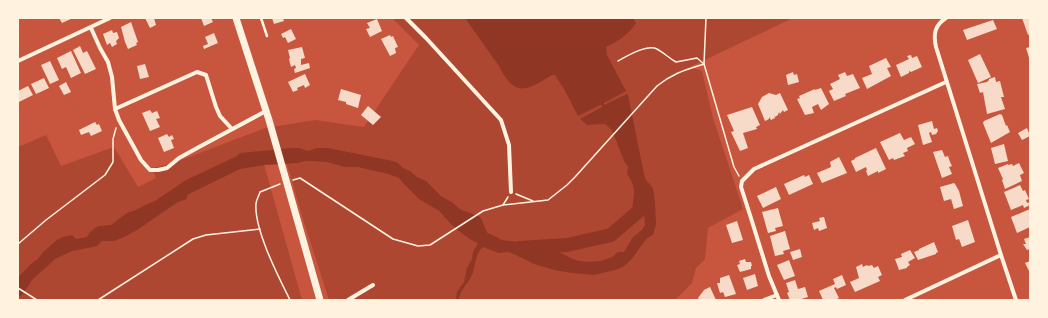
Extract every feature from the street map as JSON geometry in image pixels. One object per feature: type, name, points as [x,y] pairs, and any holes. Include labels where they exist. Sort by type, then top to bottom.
[{"type":"main road","points":[[236,18],[269,120],[320,300]]},
{"type":"street","points":[[18,61],[110,18]]},
{"type":"street","points":[[406,18],[501,120],[509,145],[511,192]]},
{"type":"street","points":[[946,18],[939,22],[934,32],[934,39],[1000,256],[1016,300]]},
{"type":"street","points":[[91,28],[108,62],[112,77],[115,109],[118,120],[140,160],[150,170],[167,168],[179,158],[199,146],[266,111]]},
{"type":"street","points":[[115,109],[197,72],[206,75],[220,116],[232,129]]},
{"type":"street","points":[[779,300],[769,276],[741,187],[742,181],[754,169],[946,82]]},
{"type":"street","points":[[905,300],[1000,256]]},
{"type":"street","points":[[348,300],[373,285]]},
{"type":"street","points":[[764,300],[777,295]]},
{"type":"lane","points":[[261,18],[268,36]]},
{"type":"path","points":[[706,18],[704,64],[734,167],[742,181]]},
{"type":"path","points":[[618,61],[636,52],[652,47],[656,48],[676,62],[697,58],[704,64]]},
{"type":"path","points":[[293,180],[300,178],[393,239],[418,246],[430,245],[484,211],[503,205],[548,200],[575,177],[668,77],[680,71],[704,64]]},
{"type":"path","points":[[18,244],[46,220],[106,175],[113,162],[113,139],[118,120]]},
{"type":"path","points":[[285,183],[270,187],[260,192],[256,202],[260,229],[276,272],[290,300]]},
{"type":"path","points":[[503,205],[511,192],[534,202]]},
{"type":"path","points":[[98,300],[194,239],[206,235],[260,229]]},
{"type":"path","points":[[18,288],[37,300]]},
{"type":"shaded area","points":[[392,18],[793,18],[690,67],[702,71],[713,118],[743,209],[708,228],[705,259],[696,268],[692,283],[675,300],[329,300],[284,154],[262,157],[302,300],[18,300],[18,147],[46,135],[61,166],[114,147],[138,187],[156,178],[152,168],[171,164],[265,128],[315,120],[364,127],[419,45]]},
{"type":"shaded area","points":[[465,18],[633,18],[636,23],[630,31],[619,40],[606,47],[607,55],[626,91],[604,103],[604,105],[627,94],[628,95],[645,179],[653,188],[656,224],[653,235],[647,238],[631,260],[623,267],[594,275],[572,273],[554,270],[534,264],[514,254],[507,252],[499,253],[483,247],[478,254],[471,277],[462,291],[459,300],[456,300],[457,292],[464,282],[467,268],[472,259],[473,252],[479,238],[469,225],[451,220],[441,212],[419,199],[399,178],[358,167],[345,167],[327,162],[305,161],[240,169],[187,195],[187,199],[178,202],[124,237],[114,241],[102,241],[97,246],[72,251],[55,259],[32,280],[23,294],[18,298],[18,277],[57,240],[72,235],[76,239],[87,237],[95,228],[99,226],[111,225],[127,213],[155,201],[186,180],[237,156],[240,153],[291,148],[299,148],[308,151],[317,148],[328,148],[398,163],[417,177],[426,181],[441,196],[461,210],[479,216],[488,235],[494,239],[518,242],[545,250],[559,252],[575,260],[586,262],[601,261],[612,257],[618,252],[624,252],[633,237],[642,230],[645,225],[643,194],[624,161],[612,130],[605,124],[587,125],[580,119],[602,107],[602,105],[578,116],[555,75],[552,75],[528,88],[516,87],[510,83]]},
{"type":"building","points":[[59,18],[73,18],[62,23]]},
{"type":"building","points":[[145,18],[154,18],[156,25],[150,28]]},
{"type":"building","points":[[201,18],[211,18],[213,22],[204,26]]},
{"type":"building","points":[[272,18],[283,18],[284,21],[274,24]]},
{"type":"building","points":[[1022,18],[1030,18],[1030,34],[1028,35]]},
{"type":"building","points":[[377,19],[382,31],[370,37],[366,29],[370,28],[367,23]]},
{"type":"building","points":[[993,20],[997,29],[967,40],[963,30]]},
{"type":"building","points":[[131,22],[138,42],[136,43],[137,45],[128,49],[121,27]]},
{"type":"building","points":[[291,29],[296,39],[288,43],[285,37],[283,38],[281,34]]},
{"type":"building","points":[[112,30],[113,33],[117,32],[119,38],[116,41],[117,44],[112,47],[110,43],[107,45],[103,34]]},
{"type":"building","points":[[214,33],[218,43],[204,49],[203,46],[208,44],[205,37]]},
{"type":"building","points":[[390,35],[391,37],[393,36],[398,47],[395,48],[396,53],[390,56],[381,39]]},
{"type":"building","points":[[80,46],[83,53],[87,51],[96,69],[85,74],[73,50]]},
{"type":"building","points":[[302,47],[305,58],[301,59],[301,65],[309,63],[310,68],[295,73],[294,69],[296,68],[295,65],[291,67],[288,50]]},
{"type":"building","points":[[1030,47],[1030,61],[1026,48]]},
{"type":"building","points":[[71,51],[81,73],[71,78],[66,67],[62,69],[57,58]]},
{"type":"building","points":[[980,54],[991,77],[978,83],[968,60]]},
{"type":"building","points":[[911,55],[912,58],[917,56],[922,67],[911,72],[909,71],[909,73],[901,77],[896,65],[909,59],[907,56]]},
{"type":"building","points":[[886,58],[891,67],[887,68],[891,76],[867,89],[862,78],[872,74],[869,66]]},
{"type":"building","points":[[50,61],[59,80],[50,84],[41,65]]},
{"type":"building","points":[[145,64],[149,77],[140,79],[137,66]]},
{"type":"building","points":[[793,72],[794,75],[797,74],[799,82],[788,85],[786,75]]},
{"type":"building","points":[[845,72],[847,76],[853,74],[860,88],[845,94],[846,96],[834,101],[829,91],[833,89],[830,84],[840,79],[838,75]]},
{"type":"building","points":[[305,74],[310,85],[305,88],[304,85],[297,88],[298,90],[293,92],[288,82]]},
{"type":"building","points":[[995,77],[996,82],[1000,81],[1004,97],[1001,97],[1005,109],[987,114],[983,92],[980,93],[977,84],[987,82],[989,79]]},
{"type":"building","points":[[44,78],[49,88],[36,94],[31,84]]},
{"type":"building","points":[[66,82],[71,92],[64,95],[59,86]]},
{"type":"building","points":[[28,86],[33,95],[19,102],[18,91]]},
{"type":"building","points":[[821,88],[829,104],[821,110],[818,104],[812,107],[814,113],[805,115],[797,99],[800,98],[799,96]]},
{"type":"building","points":[[341,89],[361,95],[358,108],[338,100]]},
{"type":"building","points":[[769,93],[776,95],[780,93],[788,110],[784,112],[783,110],[775,117],[774,115],[775,118],[771,120],[769,117],[769,119],[765,121],[758,104],[762,97]]},
{"type":"building","points":[[368,106],[381,117],[373,125],[361,115]]},
{"type":"building","points":[[752,107],[760,125],[756,127],[757,129],[743,133],[748,148],[740,151],[731,132],[734,131],[727,115]]},
{"type":"building","points":[[150,110],[152,113],[157,111],[160,118],[156,119],[160,127],[150,131],[142,113]]},
{"type":"building","points":[[1000,114],[1002,115],[1010,132],[991,143],[983,123],[984,121]]},
{"type":"building","points":[[932,121],[934,129],[937,128],[938,131],[936,134],[932,135],[931,132],[929,133],[932,142],[923,145],[918,125]]},
{"type":"building","points":[[95,122],[97,125],[99,124],[102,131],[91,136],[89,132],[81,135],[79,130]]},
{"type":"building","points":[[1027,128],[1030,136],[1022,140],[1018,133]]},
{"type":"building","points":[[900,133],[904,140],[911,137],[915,144],[907,148],[908,151],[903,153],[905,156],[894,160],[893,158],[889,160],[880,142]]},
{"type":"building","points":[[167,134],[169,137],[172,135],[174,139],[171,140],[174,148],[164,152],[158,138]]},
{"type":"building","points":[[1004,144],[1008,161],[995,164],[991,148]]},
{"type":"building","points":[[876,148],[886,169],[868,176],[866,167],[856,172],[851,161]]},
{"type":"building","points":[[942,150],[945,157],[948,156],[952,166],[949,167],[952,174],[942,178],[933,152]]},
{"type":"building","points":[[839,157],[847,173],[822,183],[817,173],[831,167],[830,162]]},
{"type":"building","points":[[1019,163],[1024,173],[1020,175],[1022,181],[1005,189],[1003,179],[998,168],[1008,164],[1012,164],[1013,166]]},
{"type":"building","points":[[804,175],[805,177],[809,175],[813,184],[789,195],[784,184]]},
{"type":"building","points":[[954,183],[959,191],[963,206],[954,209],[951,199],[944,201],[940,187]]},
{"type":"building","points":[[1020,185],[1023,191],[1025,190],[1029,199],[1026,200],[1027,203],[1030,202],[1030,205],[1024,208],[1023,205],[1011,210],[1004,192]]},
{"type":"building","points":[[776,187],[781,199],[763,208],[757,196]]},
{"type":"building","points":[[778,208],[783,226],[775,228],[776,231],[768,233],[762,212]]},
{"type":"building","points":[[1030,209],[1030,227],[1017,233],[1011,217]]},
{"type":"building","points":[[824,217],[827,228],[819,231],[818,228],[814,230],[812,223],[820,221],[819,218]]},
{"type":"building","points":[[968,220],[975,242],[962,247],[959,239],[956,240],[952,226]]},
{"type":"building","points":[[737,221],[743,240],[732,243],[726,225]]},
{"type":"building","points":[[785,231],[790,249],[783,251],[784,254],[775,256],[770,236]]},
{"type":"building","points":[[1030,237],[1030,249],[1027,250],[1023,244],[1026,244],[1024,239]]},
{"type":"building","points":[[934,242],[938,252],[918,260],[914,252]]},
{"type":"building","points":[[800,249],[802,257],[793,260],[790,252]]},
{"type":"building","points":[[910,250],[915,258],[908,262],[910,265],[907,268],[899,270],[895,259],[902,257],[901,254]]},
{"type":"building","points":[[745,259],[746,262],[751,262],[751,269],[740,272],[737,265],[740,264],[739,261]]},
{"type":"building","points":[[789,260],[795,276],[784,280],[777,265]]},
{"type":"building","points":[[1030,261],[1030,273],[1025,263]]},
{"type":"building","points":[[862,264],[863,267],[872,265],[874,268],[878,266],[882,275],[878,277],[880,281],[855,292],[850,282],[859,278],[856,267]]},
{"type":"building","points":[[755,274],[758,286],[747,290],[743,278]]},
{"type":"building","points":[[729,275],[736,294],[725,297],[723,292],[720,293],[717,283],[720,283],[720,278]]},
{"type":"building","points":[[842,275],[846,285],[837,289],[836,287],[834,288],[839,298],[835,300],[823,300],[819,291],[835,284],[833,279]]},
{"type":"building","points":[[795,280],[798,289],[805,287],[808,297],[798,300],[790,300],[787,293],[789,292],[786,283]]},
{"type":"building","points":[[710,287],[716,300],[699,300],[698,298],[704,290]]},
{"type":"waterway","points":[[519,248],[567,245],[611,235],[639,211],[641,186],[634,172]]},
{"type":"waterway","points":[[446,208],[468,229],[495,244]]}]
